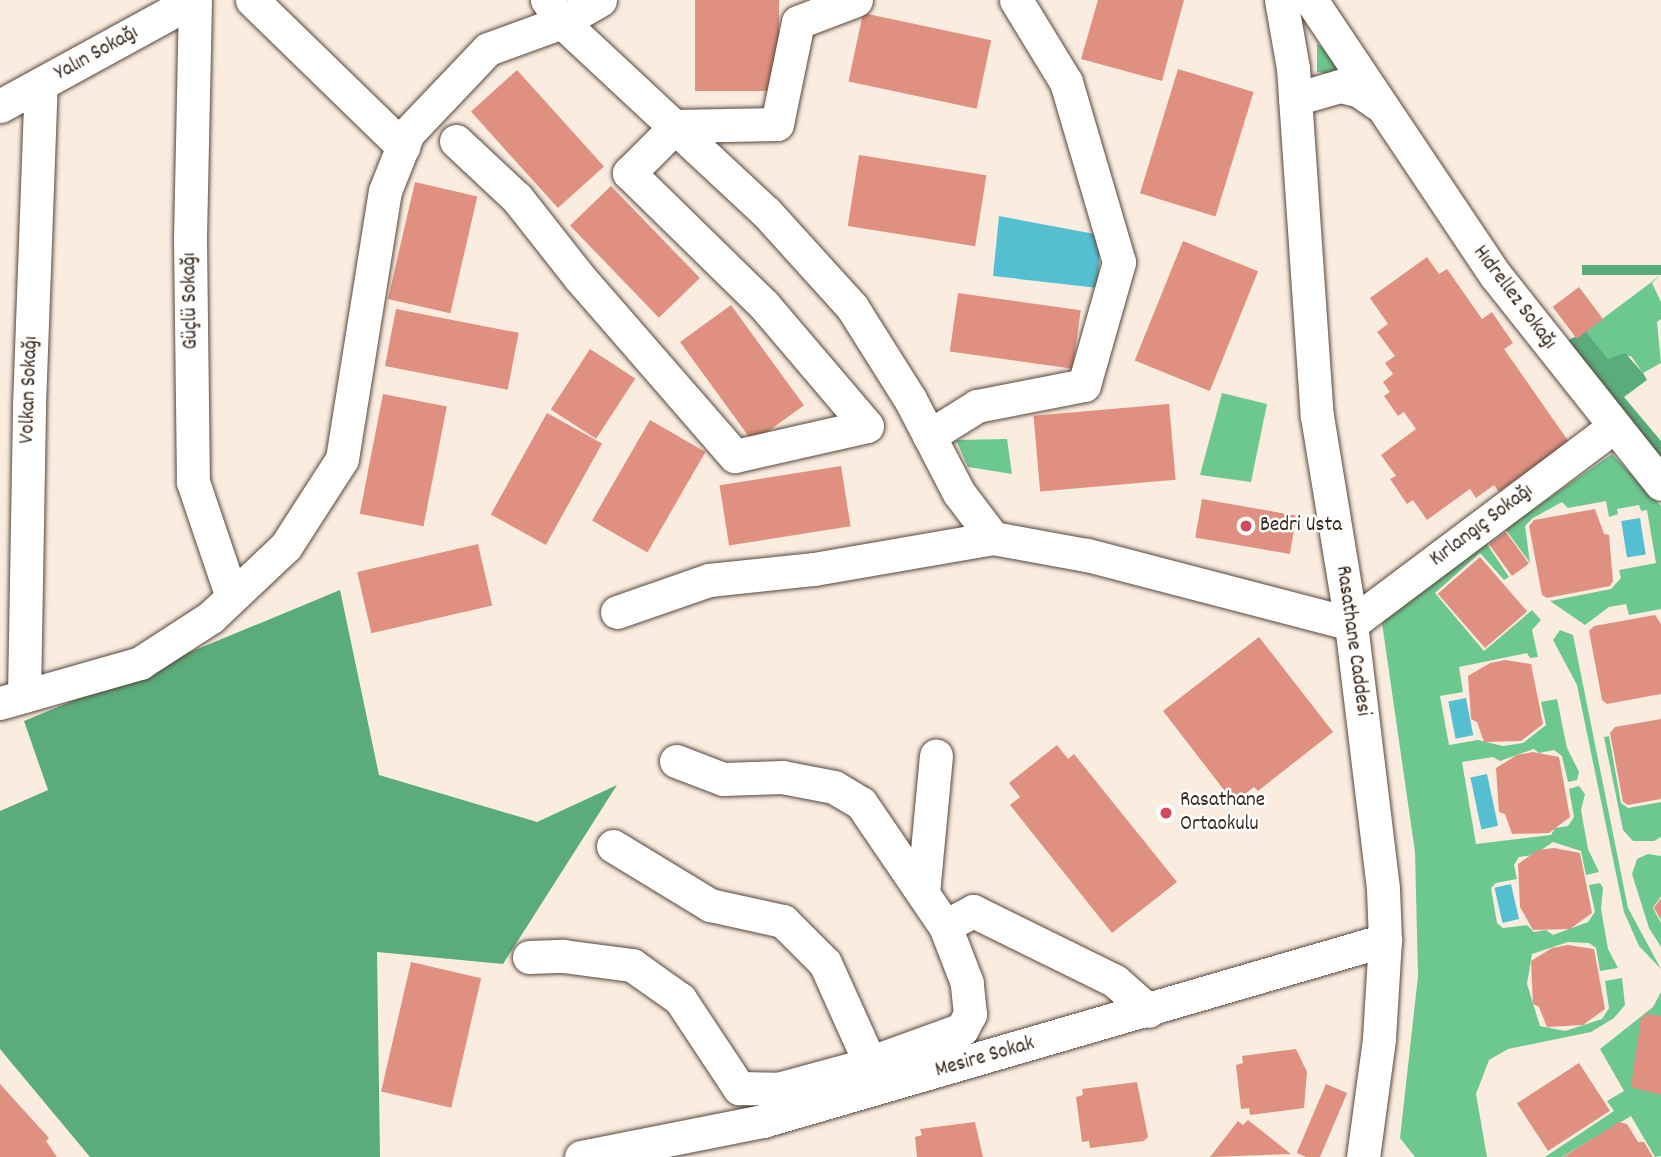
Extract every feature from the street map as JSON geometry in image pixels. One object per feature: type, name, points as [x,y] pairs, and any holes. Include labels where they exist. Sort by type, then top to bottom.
[{"type":"street","name":"Yalın Sokağı","points":[[0,106],[195,0]]},
{"type":"street","name":"Güçlü Sokağı","points":[[195,0],[190,239],[193,482],[232,597]]},
{"type":"street","points":[[12,699],[140,663],[211,617],[286,546],[342,459],[385,191],[408,133],[488,49],[555,11],[600,0]]},
{"type":"street","points":[[456,141],[517,198],[735,456],[867,426],[764,305],[629,173],[676,126],[776,124],[799,22],[856,0]]},
{"type":"street","points":[[929,436],[977,407],[1084,385],[1119,262],[1066,82],[1016,0]]},
{"type":"street","name":"Rasathane Caddesi","points":[[1281,0],[1295,99],[1317,416],[1351,624],[1379,841],[1385,940],[1374,1090],[1363,1157]]},
{"type":"street","name":"Hıdrellez Sokağı","points":[[1311,0],[1378,104],[1496,276],[1613,427],[1661,484]]},
{"type":"street","points":[[270,5],[403,147]]},
{"type":"street","points":[[555,11],[766,212],[852,307],[929,436],[959,493],[993,538]]},
{"type":"street","name":"Volkan Sokağı","points":[[12,699],[29,405],[41,85]]},
{"type":"street","name":"Hıdrellez Sokağı","points":[[1295,99],[1340,86],[1358,90],[1378,104]]},
{"type":"street","name":"Kırlangıç Sokağı","points":[[1351,624],[1613,427]]},
{"type":"street","points":[[617,611],[709,580],[814,569],[993,538],[1087,555],[1351,624]]},
{"type":"street","points":[[922,893],[936,756]]},
{"type":"street","points":[[529,957],[563,956],[632,965],[680,999],[739,1088],[778,1089],[870,1063],[962,1029],[970,1014],[967,983],[945,926],[861,803],[834,787],[782,777],[723,779],[676,761]]},
{"type":"street","points":[[613,846],[710,905],[783,922],[825,963],[870,1063]]},
{"type":"street","points":[[945,926],[973,911],[1115,981],[1149,1011]]},
{"type":"street","name":"Mesire Sokak","points":[[581,1157],[763,1121],[1149,1011],[1385,940]]},
{"type":"green space","points":[[1317,44],[1323,48],[1345,76],[1317,72]]},
{"type":"green space","points":[[1582,265],[1661,265],[1661,275],[1582,275]]},
{"type":"green space","points":[[1661,275],[1652,283],[1661,302],[1661,319],[1657,322],[1661,363],[1643,373],[1631,356],[1608,359],[1586,331]]},
{"type":"green space","points":[[1586,331],[1608,359],[1625,353],[1643,373],[1647,380],[1624,397],[1661,441],[1661,457],[1565,342]]},
{"type":"green space","points":[[1222,393],[1267,404],[1251,482],[1200,475]]},
{"type":"green space","points":[[1007,439],[1012,474],[968,467],[956,440]]},
{"type":"green space","points":[[1612,454],[1661,506],[1661,609],[1629,615],[1626,604],[1609,607],[1585,625],[1550,601],[1611,589],[1621,578],[1619,570],[1656,563],[1647,510],[1641,511],[1639,505],[1617,509],[1618,514],[1609,517],[1606,501],[1568,508],[1562,502],[1533,518],[1525,526],[1530,563],[1506,530],[1487,544],[1509,577],[1504,580],[1480,553],[1435,593],[1484,651],[1532,610],[1541,620],[1532,630],[1538,657],[1530,658],[1527,653],[1459,667],[1463,692],[1440,696],[1449,745],[1478,740],[1503,746],[1523,743],[1546,725],[1541,702],[1557,699],[1567,748],[1579,772],[1577,780],[1568,782],[1562,756],[1554,750],[1539,753],[1534,749],[1500,761],[1493,757],[1462,762],[1476,844],[1551,835],[1555,828],[1568,826],[1574,817],[1569,789],[1579,786],[1585,794],[1581,810],[1588,849],[1599,872],[1586,875],[1581,851],[1553,842],[1534,855],[1519,857],[1514,865],[1517,879],[1496,883],[1491,888],[1497,923],[1503,928],[1527,925],[1534,932],[1546,930],[1553,935],[1588,922],[1595,912],[1589,885],[1600,883],[1603,888],[1601,909],[1608,949],[1618,968],[1600,971],[1596,948],[1589,943],[1568,942],[1532,954],[1527,984],[1540,1026],[1565,1031],[1602,1019],[1609,1008],[1605,981],[1622,978],[1625,1005],[1614,1018],[1591,1032],[1508,1049],[1489,1060],[1476,1094],[1487,1157],[1415,1157],[1400,1138],[1418,976],[1415,852],[1382,623],[1402,601]]},
{"type":"green space","points":[[340,590],[379,775],[537,822],[617,785],[503,964],[377,952],[380,1157],[90,1157],[0,1049],[0,811],[48,790],[24,721]]},
{"type":"green space","points":[[1560,630],[1573,635],[1628,908],[1661,969],[1639,946],[1624,912],[1577,685],[1553,640]]},
{"type":"green space","points":[[1609,736],[1621,803],[1628,808],[1661,802],[1661,837],[1654,841],[1633,841],[1623,830],[1604,737]]},
{"type":"green space","points":[[1648,854],[1661,856],[1661,896],[1653,908],[1661,923],[1661,947],[1649,928],[1632,874],[1637,859]]},
{"type":"green space","points":[[1661,992],[1661,1156],[1655,1157],[1631,1116],[1562,1157],[1545,1157],[1614,1111],[1607,1101],[1624,1091],[1600,1049],[1653,1007]]},
{"type":"water","points":[[999,216],[1100,235],[1098,288],[993,276]]},
{"type":"water","points":[[1640,518],[1646,555],[1627,558],[1621,521]]},
{"type":"water","points":[[1466,698],[1473,735],[1456,739],[1448,701]]},
{"type":"water","points":[[1487,774],[1498,826],[1481,829],[1470,778]]},
{"type":"water","points":[[1511,884],[1519,919],[1503,923],[1494,888]]},
{"type":"building","points":[[695,0],[779,0],[779,91],[695,91]]},
{"type":"building","points":[[1098,0],[1184,0],[1162,81],[1081,59]]},
{"type":"building","points":[[863,13],[991,40],[977,109],[848,81]]},
{"type":"building","points":[[1178,69],[1254,92],[1216,216],[1140,193]]},
{"type":"building","points":[[517,70],[604,167],[558,208],[471,111]]},
{"type":"building","points":[[859,155],[986,175],[975,246],[848,226]]},
{"type":"building","points":[[415,182],[477,196],[450,313],[388,299]]},
{"type":"building","points":[[611,186],[700,278],[659,318],[570,226]]},
{"type":"building","points":[[1183,241],[1258,271],[1210,391],[1135,361]]},
{"type":"building","points":[[1427,257],[1439,274],[1447,269],[1482,319],[1492,312],[1513,343],[1504,349],[1569,442],[1499,492],[1494,485],[1476,498],[1470,489],[1427,520],[1413,500],[1407,504],[1390,479],[1396,476],[1381,455],[1416,429],[1404,412],[1398,416],[1384,396],[1390,392],[1383,382],[1393,374],[1385,363],[1395,356],[1377,332],[1388,324],[1370,298]]},
{"type":"building","points":[[1579,287],[1603,319],[1577,339],[1553,307]]},
{"type":"building","points":[[958,293],[1081,310],[1073,369],[950,351]]},
{"type":"building","points":[[731,305],[804,405],[753,442],[680,342]]},
{"type":"building","points":[[396,309],[519,333],[508,390],[385,366]]},
{"type":"building","points":[[590,349],[635,378],[596,439],[551,409]]},
{"type":"building","points":[[383,394],[447,406],[424,526],[360,514]]},
{"type":"building","points":[[1169,404],[1176,480],[1040,492],[1034,416]]},
{"type":"building","points":[[547,413],[602,444],[546,545],[491,514]]},
{"type":"building","points":[[650,420],[705,452],[647,552],[592,520]]},
{"type":"building","points":[[841,466],[851,526],[729,545],[720,485]]},
{"type":"building","name":"Bedri Usta","points":[[1202,499],[1297,516],[1290,554],[1195,537]]},
{"type":"building","points":[[1595,509],[1604,534],[1609,535],[1613,581],[1610,586],[1547,598],[1542,595],[1529,526],[1534,520]]},
{"type":"building","points":[[1506,532],[1529,564],[1512,576],[1489,544]]},
{"type":"building","points":[[478,544],[492,605],[371,633],[357,572]]},
{"type":"building","points":[[1480,557],[1527,611],[1485,648],[1438,594]]},
{"type":"building","points":[[1655,615],[1661,624],[1661,694],[1607,704],[1602,700],[1589,631],[1594,626]]},
{"type":"building","points":[[1259,637],[1333,732],[1258,791],[1254,787],[1234,803],[1163,711]]},
{"type":"building","points":[[1505,660],[1531,664],[1543,724],[1521,741],[1484,742],[1477,722],[1471,719],[1468,676],[1490,663]]},
{"type":"building","points":[[1661,719],[1661,799],[1628,805],[1623,802],[1610,733],[1615,727]]},
{"type":"building","points":[[1057,745],[1068,759],[1074,754],[1177,882],[1112,933],[1010,805],[1020,797],[1009,783]]},
{"type":"building","points":[[1533,752],[1559,757],[1570,817],[1549,833],[1512,834],[1505,814],[1499,812],[1496,768],[1517,755]]},
{"type":"building","points":[[1554,848],[1580,853],[1592,913],[1570,929],[1533,930],[1520,907],[1518,864],[1538,850]]},
{"type":"building","points":[[1661,898],[1661,920],[1654,908]]},
{"type":"building","points":[[1568,945],[1594,949],[1605,1009],[1583,1025],[1547,1027],[1539,1007],[1533,1004],[1531,961],[1552,948]]},
{"type":"building","points":[[411,962],[481,978],[451,1108],[381,1092]]},
{"type":"building","points":[[1647,1014],[1661,1016],[1661,1095],[1631,1087],[1641,1018]]},
{"type":"building","points":[[1296,1049],[1307,1072],[1304,1108],[1250,1115],[1249,1108],[1241,1109],[1236,1065],[1243,1063],[1242,1056]]},
{"type":"building","points":[[1579,1063],[1610,1111],[1548,1151],[1517,1103]]},
{"type":"building","points":[[1137,1082],[1148,1137],[1144,1141],[1090,1148],[1089,1141],[1082,1142],[1076,1097],[1083,1095],[1082,1089]]},
{"type":"building","points":[[0,1084],[49,1138],[46,1141],[57,1157],[0,1157]]},
{"type":"building","points":[[1326,1084],[1347,1093],[1320,1157],[1306,1157],[1297,1153]]},
{"type":"building","points":[[1248,1120],[1291,1154],[1210,1157],[1238,1121],[1243,1125]]},
{"type":"building","points":[[975,1122],[983,1157],[917,1157],[915,1137],[922,1135],[920,1129]]},
{"type":"building","points":[[1619,1122],[1627,1124],[1638,1142],[1644,1142],[1653,1157],[1563,1157]]},
{"type":"place","name":"Bedri Usta","points":[[1246,526]]},
{"type":"place","name":"Rasathane Ortaokulu","points":[[1166,813]]}]
